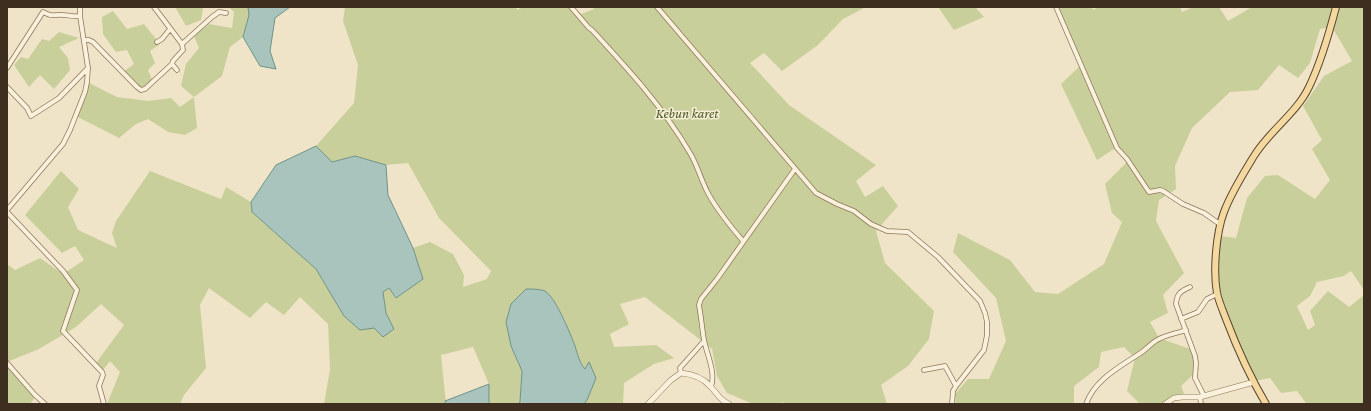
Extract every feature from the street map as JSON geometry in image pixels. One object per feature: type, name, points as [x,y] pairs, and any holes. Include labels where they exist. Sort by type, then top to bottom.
[{"type":"main road","points":[[1266,404],[1254,382],[1231,331],[1218,294],[1215,275],[1221,225],[1229,200],[1254,156],[1293,110],[1308,88],[1329,34],[1336,7]]},
{"type":"street","points":[[80,7],[88,68],[85,92],[63,144],[7,211],[63,271],[76,290],[62,331],[102,372],[103,375],[100,386],[104,404]]},
{"type":"street","points":[[84,40],[93,42],[121,72],[141,90],[145,89],[172,64],[183,50],[182,44],[154,7]]},
{"type":"street","points":[[571,7],[616,56],[667,118],[691,154],[709,195],[729,225],[743,241]]},
{"type":"street","points":[[657,7],[816,193],[854,211],[871,224],[887,231],[908,232],[938,257],[980,301],[987,322],[987,335],[984,350],[953,391],[952,404]]},
{"type":"street","points":[[1056,7],[1117,148],[1127,159],[1149,192],[1163,190],[1183,204],[1204,213],[1221,225]]},
{"type":"street","points":[[7,68],[43,12],[52,16],[80,16]]},
{"type":"street","points":[[182,44],[219,12],[226,13]]},
{"type":"street","points":[[157,42],[162,40],[170,29]]},
{"type":"street","points":[[172,64],[177,70]]},
{"type":"street","points":[[7,87],[27,108],[31,116],[59,98],[88,68]]},
{"type":"street","points":[[711,387],[713,381],[712,370],[704,341],[699,305],[701,299],[717,279],[795,169]]},
{"type":"street","points":[[1190,287],[1179,292],[1176,298],[1176,304],[1195,356],[1195,378],[1202,397],[1202,404]]},
{"type":"street","points":[[1181,319],[1198,312],[1207,299],[1218,294]]},
{"type":"street","points":[[1086,404],[1088,397],[1102,380],[1152,343],[1161,338],[1186,330]]},
{"type":"street","points":[[681,373],[680,368],[704,341]]},
{"type":"street","points":[[7,364],[45,404]]},
{"type":"street","points":[[924,370],[945,366],[956,386]]},
{"type":"street","points":[[648,404],[671,380],[681,373],[695,376],[711,387],[719,399],[729,404]]},
{"type":"street","points":[[1165,404],[1174,398],[1202,397],[1254,382]]},
{"type":"green space","points":[[175,7],[202,7],[201,20],[186,26]]},
{"type":"green space","points":[[229,7],[248,7],[249,15],[243,37],[230,47],[222,76],[194,97],[181,86],[186,64],[199,48],[194,36],[209,24],[232,28],[234,12]]},
{"type":"green space","name":"Kebun karet","points":[[345,7],[516,7],[517,10],[523,7],[573,7],[581,14],[594,9],[593,7],[866,7],[843,19],[818,45],[782,71],[764,53],[750,63],[789,105],[876,165],[856,181],[865,197],[883,186],[898,206],[876,231],[885,263],[934,311],[929,339],[908,366],[881,385],[887,404],[785,404],[783,402],[780,404],[753,404],[727,393],[717,376],[712,349],[645,297],[620,304],[629,324],[610,334],[614,347],[656,345],[674,358],[654,364],[624,383],[623,404],[584,404],[587,400],[589,362],[585,369],[580,361],[558,308],[550,296],[511,346],[522,371],[520,402],[518,404],[489,404],[489,384],[473,347],[441,355],[446,404],[324,404],[330,369],[328,324],[300,297],[284,315],[266,302],[250,318],[209,288],[200,305],[206,368],[184,395],[180,404],[107,404],[120,372],[110,361],[103,370],[96,363],[124,325],[101,304],[76,327],[39,349],[7,362],[7,264],[15,270],[40,258],[63,274],[84,260],[75,246],[62,253],[25,215],[61,171],[79,189],[68,207],[78,230],[117,248],[112,233],[116,221],[150,171],[221,199],[226,187],[251,202],[252,212],[316,269],[344,316],[374,328],[394,329],[386,313],[383,292],[389,288],[396,298],[423,279],[413,248],[430,242],[453,254],[464,275],[463,287],[487,279],[491,271],[439,218],[408,163],[386,165],[355,156],[332,162],[316,146],[354,103],[358,65],[343,21]]},
{"type":"green space","points":[[938,7],[975,7],[984,17],[954,30]]},
{"type":"green space","points":[[1057,7],[1091,7],[1094,10],[1097,7],[1180,7],[1182,12],[1193,7],[1219,7],[1228,21],[1252,7],[1364,7],[1364,290],[1351,271],[1344,276],[1317,282],[1310,296],[1297,306],[1308,330],[1315,325],[1310,311],[1328,291],[1349,307],[1364,295],[1364,404],[1304,404],[1306,403],[1297,391],[1281,393],[1270,378],[1254,381],[1219,293],[1217,263],[1220,236],[1236,238],[1247,198],[1265,176],[1278,175],[1315,199],[1330,180],[1312,149],[1322,140],[1303,106],[1324,76],[1352,61],[1332,27],[1320,29],[1310,63],[1298,78],[1279,65],[1258,90],[1230,92],[1192,128],[1175,166],[1176,189],[1159,200],[1156,221],[1184,273],[1163,295],[1168,313],[1150,322],[1159,338],[1190,349],[1199,369],[1181,386],[1186,398],[1174,401],[1170,404],[1140,404],[1127,391],[1135,358],[1124,347],[1101,352],[1099,367],[1074,386],[1074,404],[956,404],[955,394],[968,379],[989,379],[1006,341],[996,298],[953,252],[958,233],[1010,260],[1035,292],[1058,294],[1104,264],[1122,222],[1112,213],[1105,184],[1128,161],[1117,147],[1097,160],[1061,84],[1082,64]]},
{"type":"green space","points":[[113,11],[127,29],[144,24],[160,44],[150,51],[155,63],[148,70],[153,82],[142,90],[123,72],[134,64],[127,50],[116,52],[103,34],[102,17]]},
{"type":"green space","points":[[59,32],[79,38],[59,47],[68,58],[70,70],[54,89],[40,75],[29,87],[14,65],[21,57],[28,59],[42,39],[49,41]]},
{"type":"green space","points":[[89,83],[117,97],[149,101],[171,98],[180,107],[194,97],[197,128],[185,135],[168,132],[148,119],[136,124],[119,138],[76,116]]},
{"type":"green space","points":[[7,364],[36,396],[30,404],[7,404]]},
{"type":"water","points":[[248,7],[290,7],[275,18],[270,51],[276,69],[260,66],[243,37],[249,15]]},
{"type":"water","points":[[316,146],[332,162],[355,156],[386,165],[388,195],[413,248],[423,279],[396,298],[389,288],[383,292],[386,313],[394,329],[383,337],[374,328],[360,330],[344,316],[316,269],[252,212],[251,202],[276,165]]},
{"type":"water","points":[[526,289],[543,290],[549,295],[562,316],[573,340],[580,361],[585,369],[589,362],[596,378],[584,404],[518,404],[520,402],[522,371],[511,346],[506,322],[511,304]]},
{"type":"water","points":[[489,384],[489,404],[446,404],[445,401]]}]
